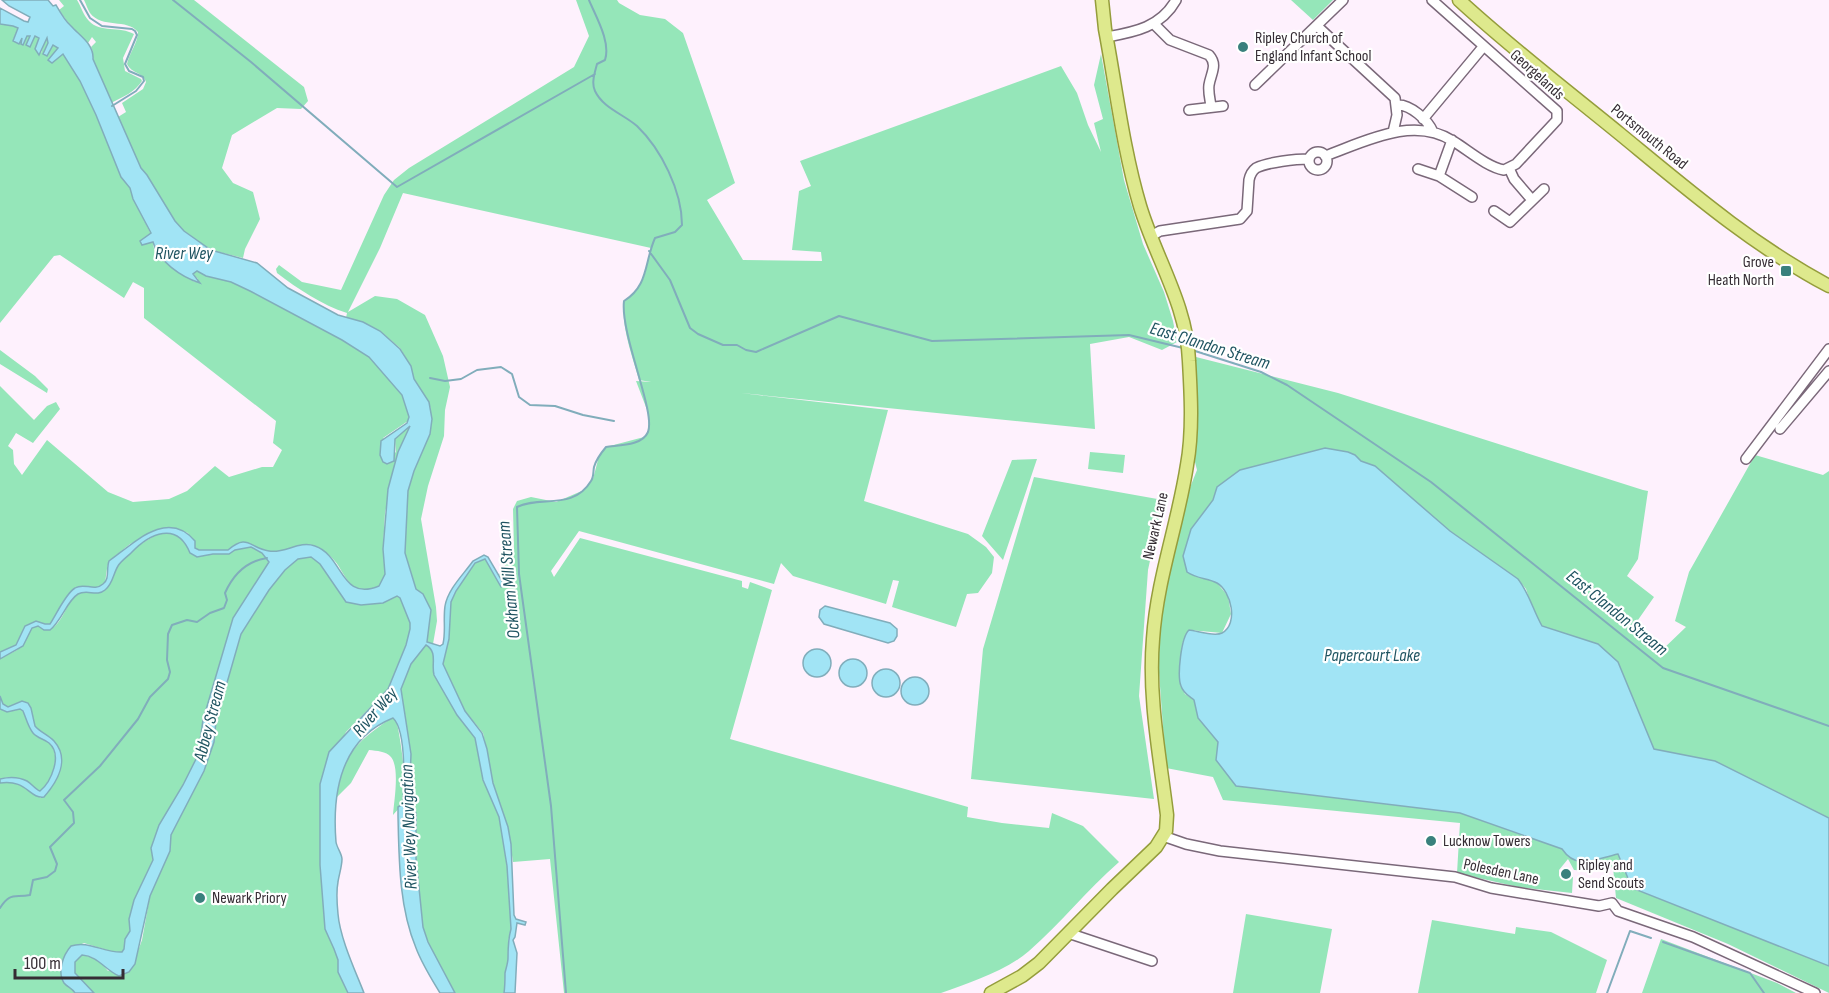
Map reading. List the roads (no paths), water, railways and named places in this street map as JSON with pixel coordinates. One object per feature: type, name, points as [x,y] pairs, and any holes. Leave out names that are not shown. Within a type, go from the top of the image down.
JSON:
[{"type":"main road","name":"Newark Lane","points":[[1102,0],[1102,12],[1135,186],[1150,236],[1178,302],[1188,342],[1190,440],[1187,465],[1159,589],[1153,639],[1152,690],[1167,814],[1167,827],[1163,836]]},
{"type":"main road","name":"Portsmouth Road","points":[[1459,0],[1564,89],[1737,228],[1779,258],[1829,286]]},
{"type":"main road","points":[[992,993],[1006,990],[1032,970],[1156,847],[1163,836]]},
{"type":"street","points":[[1107,38],[1154,24],[1168,12],[1176,0]]},
{"type":"street","points":[[1255,85],[1343,0]]},
{"type":"street","name":"Georgelands","points":[[1431,0],[1557,111],[1555,122],[1516,164],[1509,168]]},
{"type":"street","points":[[1154,24],[1170,40],[1209,55],[1214,63],[1211,106]]},
{"type":"street","points":[[1317,26],[1395,98],[1397,105],[1393,132]]},
{"type":"street","points":[[1423,119],[1483,46]]},
{"type":"street","points":[[1397,105],[1405,105],[1423,119],[1433,132]]},
{"type":"street","points":[[1190,110],[1223,106]]},
{"type":"street","points":[[1325,156],[1393,132],[1404,130],[1433,132],[1452,140],[1497,169],[1509,168],[1514,179],[1532,200]]},
{"type":"street","points":[[1439,176],[1452,140]]},
{"type":"street","points":[[1150,236],[1160,231],[1240,219],[1247,211],[1249,180],[1256,168],[1298,159],[1309,159],[1315,153],[1325,156]]},
{"type":"street","points":[[1309,159],[1310,167],[1319,170],[1326,164],[1325,156]]},
{"type":"street","points":[[1418,169],[1439,176],[1472,197]]},
{"type":"street","points":[[1494,211],[1510,222],[1544,189]]},
{"type":"street","points":[[1746,459],[1829,349]]},
{"type":"street","points":[[1780,429],[1829,371]]},
{"type":"street","name":"Polesden Lane","points":[[1163,836],[1186,844],[1220,851],[1455,877],[1491,888],[1599,906],[1612,903],[1618,911],[1693,937],[1815,993]]},
{"type":"street","points":[[1068,933],[1152,961]]},
{"type":"water","points":[[2,0],[48,0],[53,6],[56,5],[67,22],[86,41],[141,168],[184,231],[211,250],[257,263],[288,288],[338,315],[363,322],[380,331],[400,349],[411,366],[414,379],[429,402],[432,419],[430,434],[408,491],[405,553],[416,589],[423,594],[431,610],[427,642],[440,646],[443,644],[444,611],[447,600],[473,561],[484,555],[488,557],[505,586],[501,587],[485,559],[475,563],[451,602],[449,639],[443,664],[465,711],[482,733],[493,783],[508,827],[511,844],[514,915],[516,919],[526,922],[525,925],[517,923],[513,940],[517,953],[515,993],[504,993],[511,929],[507,866],[499,817],[483,780],[475,738],[457,715],[434,675],[432,651],[426,645],[411,664],[401,689],[411,754],[409,805],[416,813],[416,858],[423,927],[428,942],[455,993],[440,993],[418,954],[406,916],[401,883],[398,816],[398,807],[403,804],[404,759],[401,734],[393,718],[375,727],[362,739],[351,753],[339,786],[335,823],[336,842],[342,859],[337,890],[339,923],[364,993],[348,993],[338,972],[338,960],[325,929],[320,865],[320,784],[329,752],[388,689],[406,645],[410,623],[400,598],[397,596],[383,603],[361,605],[346,602],[320,564],[311,557],[298,559],[285,570],[269,590],[241,634],[216,721],[214,742],[204,771],[171,835],[170,851],[150,896],[135,964],[129,972],[119,976],[93,958],[82,955],[75,962],[75,973],[94,993],[75,993],[64,983],[61,974],[62,964],[71,946],[84,945],[115,952],[122,952],[124,949],[125,939],[130,931],[129,919],[134,900],[153,860],[151,848],[159,825],[198,755],[203,720],[233,618],[269,562],[262,553],[251,547],[235,550],[229,554],[197,557],[190,553],[185,543],[178,537],[171,534],[155,536],[138,546],[121,562],[110,585],[105,590],[99,593],[78,594],[50,630],[44,630],[38,626],[32,628],[23,646],[0,659],[0,652],[16,645],[25,626],[36,621],[50,624],[65,599],[78,586],[96,587],[103,584],[109,561],[139,538],[162,528],[173,528],[184,532],[195,541],[195,548],[199,550],[228,550],[244,542],[269,551],[281,551],[303,545],[315,546],[332,559],[349,583],[357,588],[366,589],[379,586],[385,574],[383,549],[388,489],[398,452],[410,426],[395,439],[394,461],[387,464],[383,462],[380,455],[381,441],[407,423],[409,417],[402,395],[369,357],[342,340],[231,282],[206,276],[197,271],[193,274],[200,283],[185,277],[165,262],[153,242],[142,245],[140,241],[151,233],[133,199],[130,188],[121,177],[80,81],[63,54],[52,63],[48,60],[58,48],[53,45],[47,56],[43,54],[48,43],[47,38],[39,55],[35,49],[39,38],[35,36],[30,47],[26,45],[30,36],[27,36],[23,45],[21,44],[22,38],[19,44],[13,41],[18,28],[0,24],[0,8],[24,21],[28,22],[30,17]]},
{"type":"water","name":"Papercourt Lake","points":[[1325,448],[1348,452],[1361,461],[1375,466],[1450,531],[1518,579],[1542,626],[1598,644],[1618,662],[1654,749],[1715,761],[1829,818],[1829,966],[1632,888],[1618,854],[1580,862],[1568,856],[1562,849],[1460,813],[1236,786],[1216,760],[1218,742],[1198,718],[1194,700],[1182,688],[1179,674],[1182,648],[1189,630],[1210,634],[1222,633],[1230,623],[1231,608],[1222,587],[1187,572],[1183,556],[1191,529],[1213,500],[1217,487],[1240,470]]},
{"type":"water","points":[[825,606],[890,623],[897,629],[897,636],[894,641],[888,643],[824,624],[819,617],[820,610]]},
{"type":"water","points":[[817,649],[827,653],[831,663],[827,673],[817,677],[807,673],[803,663],[807,653]]},
{"type":"water","points":[[853,659],[863,663],[867,673],[863,683],[853,687],[843,683],[839,673],[843,663]]},
{"type":"water","points":[[886,669],[896,673],[900,683],[896,693],[886,697],[876,693],[872,683],[876,673]]},
{"type":"water","points":[[915,677],[925,681],[929,691],[925,701],[915,705],[905,701],[901,691],[905,681]]},
{"type":"water","points":[[0,696],[3,704],[8,707],[22,701],[28,703],[35,726],[59,748],[62,762],[58,777],[44,797],[39,797],[16,784],[0,783],[0,779],[21,779],[40,791],[54,768],[55,754],[49,743],[33,733],[23,711],[20,709],[7,712],[0,709]]},
{"type":"waterway","points":[[80,0],[90,18],[102,26],[132,29],[137,35],[125,64],[129,71],[143,77],[144,81],[136,91],[112,106]]},
{"type":"waterway","points":[[173,0],[251,62],[397,187],[595,74]]},
{"type":"waterway","name":"Ockham Mill Stream","points":[[566,993],[551,806],[519,574],[517,507],[575,496],[584,490],[593,478],[596,462],[606,447],[636,442],[645,437],[648,432],[647,408],[627,333],[624,301],[632,295],[642,281],[655,238],[675,232],[682,225],[678,198],[662,158],[646,135],[603,102],[595,91],[594,74],[597,64],[605,60],[606,45],[589,0]]},
{"type":"waterway","name":"East Clandon Stream","points":[[649,251],[670,280],[690,328],[723,345],[737,345],[756,352],[839,316],[932,341],[1129,335],[1183,348]]},
{"type":"waterway","name":"East Clandon Stream","points":[[1192,350],[1261,372],[1287,385],[1431,482],[1663,668],[1829,726]]},
{"type":"waterway","points":[[430,378],[445,381],[461,379],[477,370],[501,367],[512,374],[519,397],[530,405],[555,406],[583,415],[614,421]]},
{"type":"waterway","points":[[0,908],[10,898],[30,895],[33,880],[47,877],[55,871],[57,864],[50,847],[74,823],[73,812],[64,800],[100,766],[138,719],[150,697],[168,679],[170,672],[167,660],[168,634],[172,625],[187,620],[197,622],[210,613],[224,608],[227,600],[225,593],[232,580],[253,562],[267,558]]},
{"type":"waterway","points":[[1607,993],[1630,931],[1651,938]]},
{"type":"waterway","points":[[1663,942],[1750,973],[1764,993]]},
{"type":"place","name":"Ripley Church of England Infant School","points":[[1243,47]]},
{"type":"place","name":"Grove Heath North","points":[[1786,271]]},
{"type":"place","name":"Lucknow Towers","points":[[1431,841]]},
{"type":"place","name":"Ripley and Send Scouts","points":[[1566,874]]},
{"type":"place","name":"Newark Priory","points":[[200,898]]},
{"type":"water label","name":"River Wey","points":[[184,253]]},
{"type":"water label","name":"River Wey","points":[[375,712]]},
{"type":"water label","name":"Abbey Stream","points":[[210,721]]},
{"type":"water label","name":"River Wey Navigation","points":[[409,827]]}]
